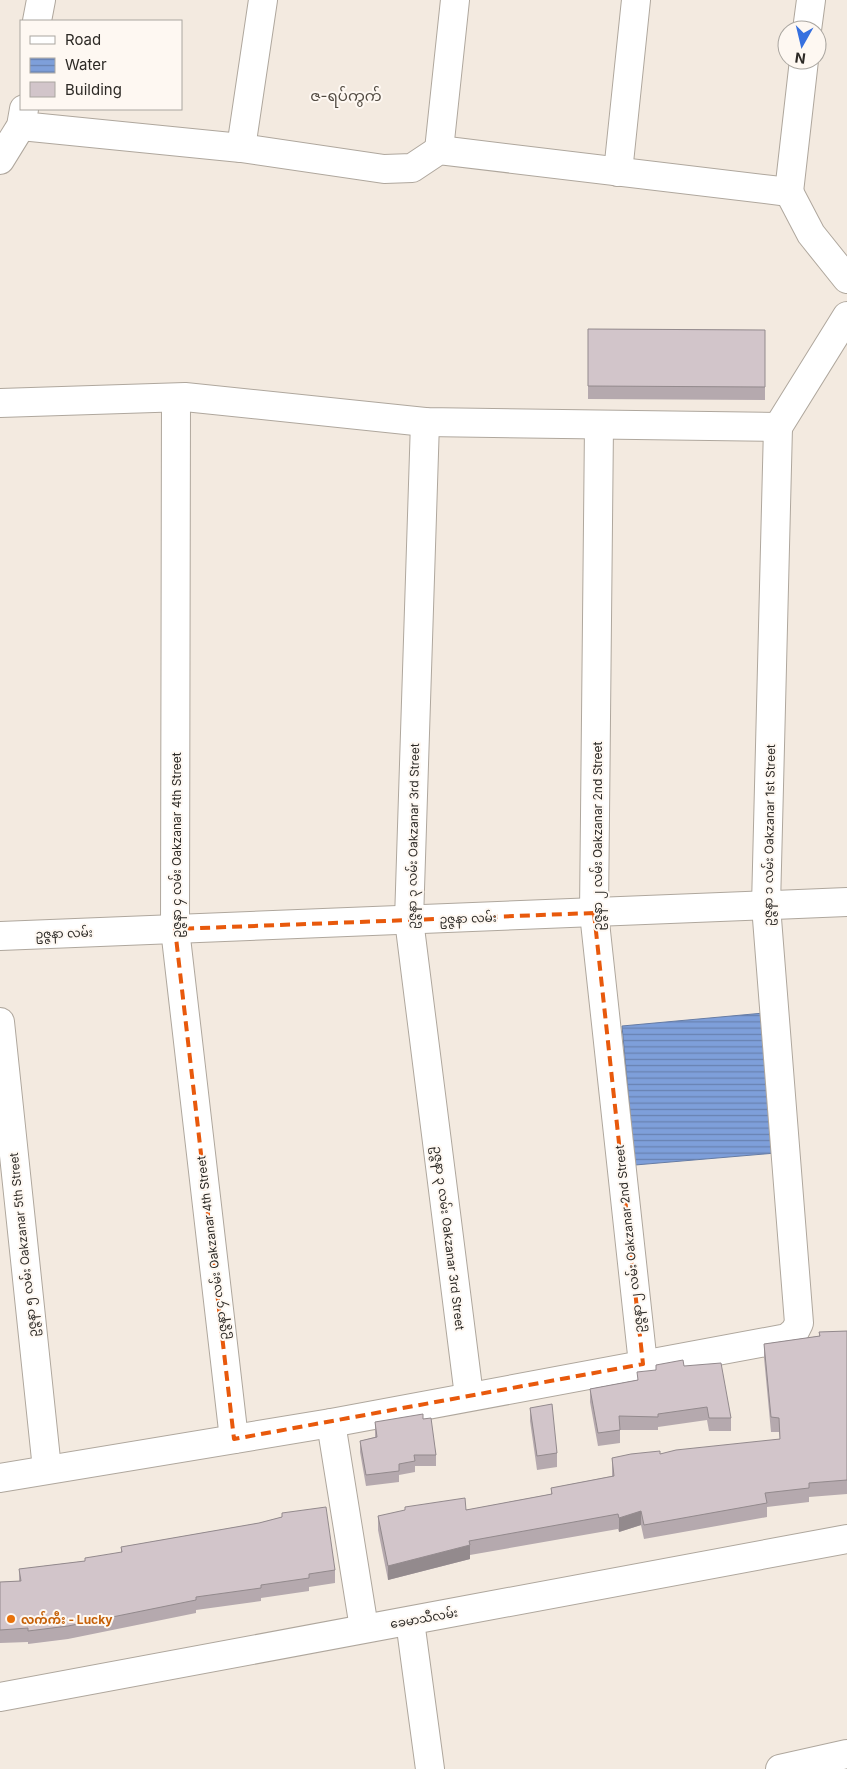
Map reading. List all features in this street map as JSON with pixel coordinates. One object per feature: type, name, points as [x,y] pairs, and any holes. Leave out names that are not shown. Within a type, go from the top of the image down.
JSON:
[{"type":"street","points":[[37,20],[41,0]]},
{"type":"street","points":[[241,148],[263,0]]},
{"type":"street","points":[[439,150],[456,0]]},
{"type":"street","points":[[618,172],[636,0]]},
{"type":"street","points":[[809,20],[811,0]]},
{"type":"street","points":[[803,70],[789,192],[811,234],[847,279]]},
{"type":"street","points":[[0,160],[23,118],[384,169],[412,168],[439,150],[789,192]]},
{"type":"street","points":[[0,403],[176,398],[424,422],[778,427],[847,316]]},
{"type":"street","name":"ဥဇ္ဇနာ ၄ လမ်း Oakzanar 4th Street","points":[[176,398],[175,929],[234,1439]]},
{"type":"street","name":"ဥဇ္ဇနာ ၃ လမ်း Oakzanar 3rd Street","points":[[424,422],[409,920],[468,1396]]},
{"type":"street","name":"ဥဇ္ဇနာ ၂ လမ်း Oakzanar 2nd Street","points":[[599,425],[594,913],[643,1364]]},
{"type":"street","name":"ဥဇ္ဇနာ ၁ လမ်း Oakzanar 1st Street","points":[[643,1364],[787,1338],[796,1331],[799,1323],[766,906],[778,427]]},
{"type":"street","name":"ဥဇ္ဇနာ လမ်း","points":[[0,936],[847,902]]},
{"type":"street","name":"ဥဇ္ဇနာ ၅ လမ်း Oakzanar 5th Street","points":[[0,1022],[47,1469]]},
{"type":"street","points":[[0,1478],[331,1423],[643,1364]]},
{"type":"street","points":[[331,1423],[364,1628]]},
{"type":"street","name":"ခေမာသီလမ်း","points":[[0,1697],[847,1539]]},
{"type":"street","points":[[410,1621],[430,1769]]},
{"type":"street","points":[[780,1769],[847,1754]]},
{"type":"highlighted area","points":[[594,913],[643,1364],[234,1439],[175,929]]},
{"type":"water","points":[[764,1013],[776,1153],[635,1165],[622,1026]]},
{"type":"building","points":[[588,329],[765,330],[765,387],[588,386]]},
{"type":"building","points":[[847,1331],[847,1480],[809,1483],[809,1488],[765,1493],[767,1503],[644,1525],[641,1511],[619,1518],[618,1514],[469,1541],[470,1545],[388,1566],[378,1516],[405,1510],[405,1507],[465,1498],[466,1510],[552,1494],[551,1488],[614,1476],[612,1458],[631,1454],[660,1451],[660,1454],[676,1450],[780,1439],[779,1418],[771,1417],[764,1344],[820,1336],[819,1332]]},
{"type":"building","points":[[683,1360],[684,1366],[721,1363],[731,1418],[709,1418],[707,1407],[658,1414],[658,1417],[619,1416],[620,1430],[598,1433],[590,1389],[638,1380],[637,1372],[656,1370],[656,1365]]},
{"type":"building","points":[[552,1404],[557,1453],[537,1456],[530,1408]]},
{"type":"building","points":[[423,1414],[423,1419],[431,1418],[436,1455],[414,1455],[415,1461],[399,1464],[399,1471],[366,1475],[360,1441],[377,1437],[375,1422]]},
{"type":"building","points":[[326,1507],[335,1570],[309,1574],[309,1578],[261,1585],[261,1588],[196,1597],[196,1600],[68,1626],[28,1631],[28,1628],[0,1630],[0,1582],[21,1581],[19,1569],[85,1561],[85,1558],[122,1552],[121,1547],[259,1523],[282,1517],[282,1513]]},
{"type":"place","name":"လက်ကီး - Lucky","points":[[11,1619]]},
{"type":"district","name":"ဇ-ရပ်ကွက်","points":[[346,95]]}]
